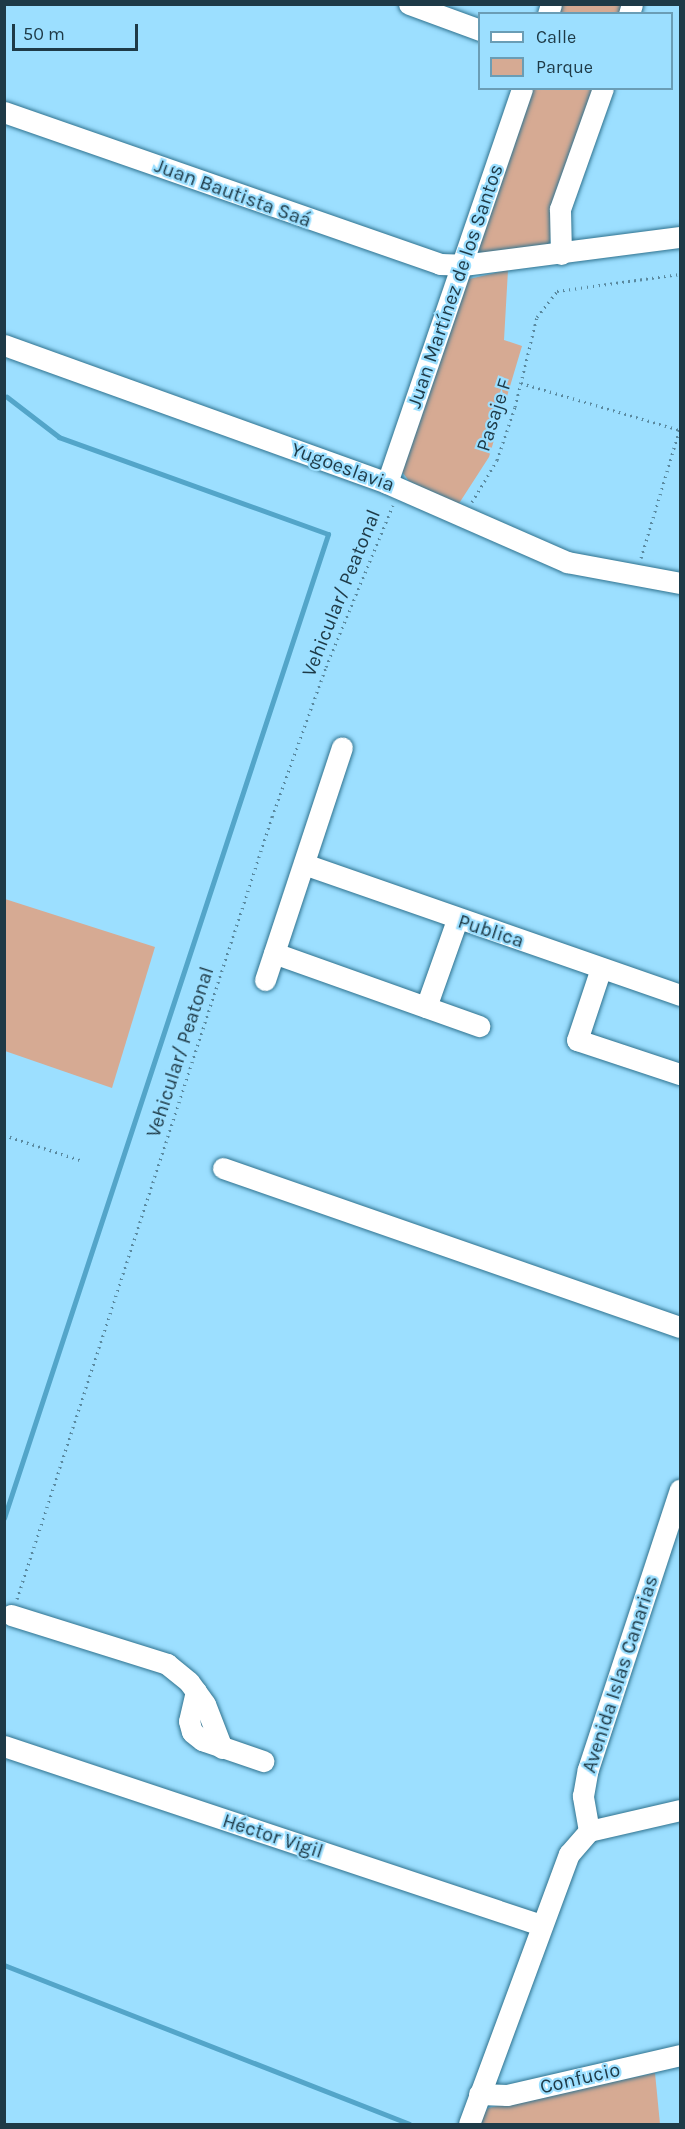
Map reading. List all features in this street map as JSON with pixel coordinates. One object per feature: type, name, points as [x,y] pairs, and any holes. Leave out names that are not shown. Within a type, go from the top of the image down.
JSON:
[{"type":"street","points":[[409,4],[478,29]]},
{"type":"street","name":"Juan Martínez de los Santos","points":[[393,486],[521,90]]},
{"type":"street","points":[[561,254],[560,209],[602,90]]},
{"type":"street","name":"Juan Bautista Saá","points":[[4,112],[417,259],[463,265],[681,237]]},
{"type":"street","name":"Yugoeslavia","points":[[4,345],[393,486],[567,562],[681,583]]},
{"type":"street","points":[[265,980],[342,747]]},
{"type":"street","name":"Publica","points":[[304,864],[457,920],[681,995]]},
{"type":"street","points":[[426,1007],[457,920]]},
{"type":"street","points":[[274,953],[479,1026]]},
{"type":"street","points":[[601,968],[577,1040],[680,1074]]},
{"type":"street","points":[[223,1168],[681,1327]]},
{"type":"street","name":"Avenida Islas Canarias","points":[[589,1831],[583,1797],[588,1769],[681,1490]]},
{"type":"street","points":[[11,1615],[167,1664],[196,1691],[205,1704],[222,1748],[263,1761]]},
{"type":"street","name":"Héctor Vigil","points":[[4,1746],[541,1925]]},
{"type":"street","points":[[469,2124],[569,1854],[589,1831],[681,1810]]},
{"type":"street","name":"Confucio","points":[[479,2094],[507,2095],[681,2055]]},
{"type":"path","name":"Pasaje F","points":[[462,516],[496,460],[521,383],[537,316],[557,291],[681,274]]},
{"type":"path","points":[[521,383],[680,429],[639,562]]},
{"type":"path","name":"Vehicular/ Peatonal","points":[[11,1615],[272,816],[393,486]]},
{"type":"path","points":[[4,1135],[80,1160]]},
{"type":"green space","points":[[556,5],[627,5],[624,12],[554,12]]},
{"type":"green space","points":[[526,90],[597,90],[554,217],[549,246],[476,254]]},
{"type":"green space","points":[[508,270],[504,340],[522,346],[489,457],[458,505],[409,481],[400,469],[465,280]]},
{"type":"green space","points":[[5,899],[155,947],[112,1088],[5,1051]]},
{"type":"green space","points":[[655,2073],[660,2124],[477,2124],[488,2108]]},
{"type":"waterway","points":[[4,1518],[328,534],[59,437],[7,397]]},
{"type":"waterway","points":[[4,1965],[409,2124]]}]
